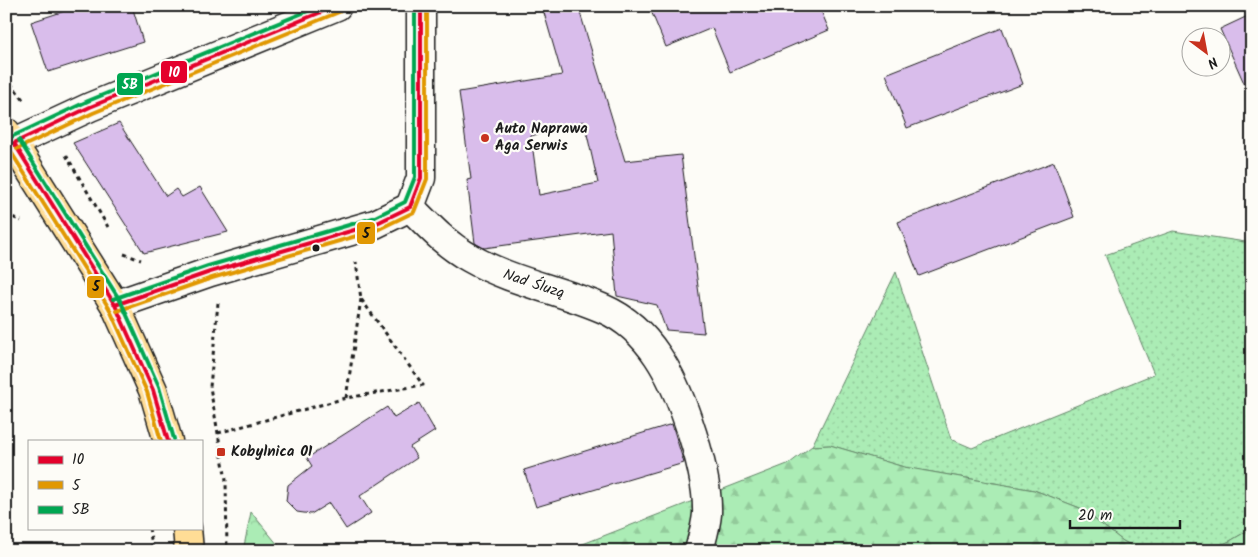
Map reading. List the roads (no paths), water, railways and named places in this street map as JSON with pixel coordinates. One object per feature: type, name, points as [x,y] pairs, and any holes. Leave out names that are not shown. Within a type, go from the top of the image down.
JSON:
[{"type":"main road","points":[[9,140],[115,305],[153,390],[168,440]]},
{"type":"main road","points":[[187,530],[189,551]]},
{"type":"street","points":[[9,140],[337,6]]},
{"type":"street","points":[[115,305],[210,272],[375,224],[410,207],[421,178],[420,6]]},
{"type":"street","name":"Nad Śluzą","points":[[410,207],[445,242],[472,259],[523,281],[605,310],[627,323],[646,341],[664,366],[679,395],[692,432],[703,476],[707,514],[699,551]]},
{"type":"place","name":"Auto Naprawa Aga Serwis","points":[[485,138]]},
{"type":"place","name":"Kobylnica 01","points":[[221,452]]}]
